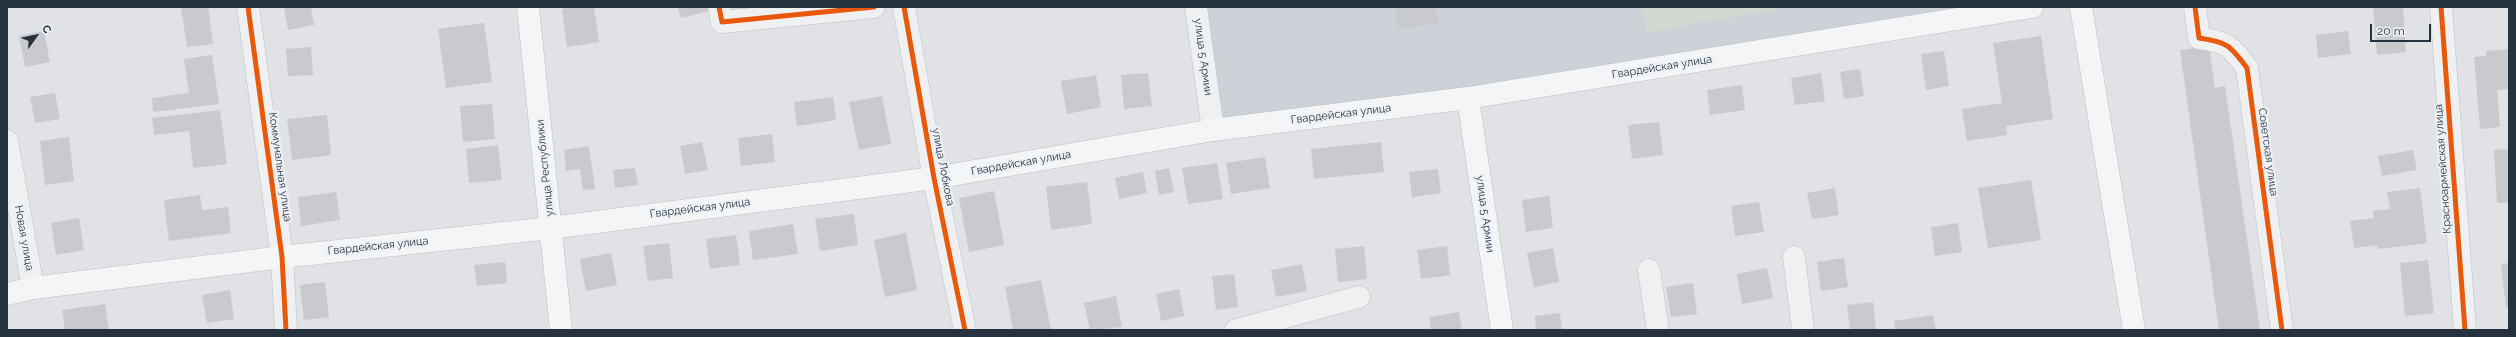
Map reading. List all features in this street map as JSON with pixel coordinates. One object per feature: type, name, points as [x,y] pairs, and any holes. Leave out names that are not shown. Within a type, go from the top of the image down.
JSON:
[{"type":"main road","name":"улица Республики","points":[[528,7],[562,330]]},
{"type":"main road","name":"Гвардейская улица","points":[[7,294],[33,288],[282,257],[552,228],[934,178],[1213,130],[1468,98],[2032,7]]},
{"type":"main road","points":[[2081,7],[2134,330]]},
{"type":"main road","name":"улица 5 Армии","points":[[1468,98],[1502,330]]},
{"type":"street","name":"Коммунальная улица","points":[[248,7],[282,257],[286,330]]},
{"type":"street","points":[[719,7],[722,22],[874,7]]},
{"type":"street","name":"улица Лобкова","points":[[904,7],[934,178],[965,330]]},
{"type":"street","name":"улица 5 Армии","points":[[1196,7],[1213,130]]},
{"type":"street","name":"Советская улица","points":[[2195,7],[2199,38],[2222,41],[2235,52],[2247,68],[2282,330]]},
{"type":"street","name":"Красноармейская улица","points":[[2441,7],[2465,330]]},
{"type":"street","name":"Новая улица","points":[[7,141],[33,288]]},
{"type":"street","points":[[1794,257],[1803,330]]},
{"type":"street","points":[[1649,270],[1658,330]]},
{"type":"street","points":[[1236,330],[1358,297]]},
{"type":"shaded area","points":[[1196,7],[2032,7],[1213,130]]},
{"type":"shaded area","points":[[1643,7],[1790,7],[1647,32]]},
{"type":"building","points":[[181,7],[208,7],[213,44],[187,47]]},
{"type":"building","points":[[284,7],[311,7],[314,25],[288,30]]},
{"type":"building","points":[[574,7],[594,7],[599,42],[567,47],[562,9]]},
{"type":"building","points":[[678,7],[708,7],[709,11],[681,18]]},
{"type":"building","points":[[1395,7],[1436,7],[1438,23],[1398,29]]},
{"type":"building","points":[[2373,7],[2403,7],[2406,52],[2377,55]]},
{"type":"building","points":[[484,23],[492,82],[446,88],[438,29]]},
{"type":"building","points":[[44,31],[50,62],[25,67],[19,36]]},
{"type":"building","points":[[2348,31],[2351,54],[2318,58],[2316,35]]},
{"type":"building","points":[[2041,36],[2053,119],[2006,126],[2007,135],[1967,141],[1962,109],[2002,103],[1993,43]]},
{"type":"building","points":[[2209,46],[2215,88],[2225,86],[2260,330],[2219,330],[2180,50]]},
{"type":"building","points":[[311,47],[313,75],[288,76],[286,49]]},
{"type":"building","points":[[2509,49],[2509,89],[2497,90],[2500,127],[2480,129],[2474,57],[2486,56],[2486,51]]},
{"type":"building","points":[[1944,51],[1949,86],[1926,90],[1921,54]]},
{"type":"building","points":[[212,55],[219,104],[153,112],[152,98],[189,93],[184,59]]},
{"type":"building","points":[[1860,69],[1864,96],[1844,99],[1840,72]]},
{"type":"building","points":[[1148,73],[1152,106],[1124,109],[1121,75]]},
{"type":"building","points":[[1821,73],[1825,101],[1795,105],[1791,78]]},
{"type":"building","points":[[1096,75],[1101,107],[1067,114],[1061,81]]},
{"type":"building","points":[[1742,85],[1745,110],[1710,115],[1707,90]]},
{"type":"building","points":[[55,93],[60,119],[35,123],[30,97]]},
{"type":"building","points":[[882,96],[891,144],[859,150],[849,102]]},
{"type":"building","points":[[833,97],[836,120],[797,126],[794,102]]},
{"type":"building","points":[[492,104],[495,139],[463,142],[460,106]]},
{"type":"building","points":[[220,110],[227,164],[193,168],[189,131],[154,135],[152,118]]},
{"type":"building","points":[[327,115],[331,155],[292,160],[287,119]]},
{"type":"building","points":[[1659,122],[1663,155],[1632,159],[1628,125]]},
{"type":"building","points":[[772,134],[775,162],[741,166],[738,138]]},
{"type":"building","points":[[69,137],[74,181],[45,185],[40,141]]},
{"type":"building","points":[[702,142],[708,170],[685,174],[680,146]]},
{"type":"building","points":[[1381,142],[1384,172],[1314,179],[1311,149]]},
{"type":"building","points":[[498,145],[502,180],[469,183],[466,149]]},
{"type":"building","points":[[589,146],[595,189],[583,190],[580,169],[566,171],[564,150]]},
{"type":"building","points":[[2509,149],[2509,203],[2497,203],[2494,150]]},
{"type":"building","points":[[2413,150],[2417,170],[2382,176],[2378,156]]},
{"type":"building","points":[[1265,157],[1270,188],[1231,194],[1226,163]]},
{"type":"building","points":[[1217,163],[1223,199],[1188,204],[1182,168]]},
{"type":"building","points":[[635,168],[638,185],[615,188],[613,170]]},
{"type":"building","points":[[1169,168],[1174,192],[1159,195],[1155,171]]},
{"type":"building","points":[[1438,169],[1441,193],[1412,197],[1409,172]]},
{"type":"building","points":[[1143,172],[1147,193],[1119,199],[1115,178]]},
{"type":"building","points":[[2031,180],[2041,240],[1988,248],[1978,188]]},
{"type":"building","points":[[1087,182],[1092,224],[1051,230],[1046,187]]},
{"type":"building","points":[[1835,188],[1839,215],[1812,219],[1807,193]]},
{"type":"building","points":[[2420,188],[2427,243],[2378,249],[2377,245],[2354,248],[2350,221],[2374,218],[2373,211],[2390,209],[2387,192]]},
{"type":"building","points":[[994,191],[1004,245],[969,252],[959,198]]},
{"type":"building","points":[[336,192],[340,220],[301,226],[298,197]]},
{"type":"building","points":[[200,195],[202,210],[228,207],[231,233],[169,241],[164,200]]},
{"type":"building","points":[[1549,196],[1553,228],[1526,232],[1522,200]]},
{"type":"building","points":[[1759,202],[1764,232],[1735,236],[1731,206]]},
{"type":"building","points":[[854,214],[858,245],[820,251],[815,219]]},
{"type":"building","points":[[79,218],[84,250],[56,255],[51,223]]},
{"type":"building","points":[[1958,223],[1962,252],[1935,256],[1931,227]]},
{"type":"building","points":[[793,224],[798,254],[753,260],[749,231]]},
{"type":"building","points":[[906,233],[917,290],[885,297],[874,240]]},
{"type":"building","points":[[736,235],[740,265],[710,269],[706,239]]},
{"type":"building","points":[[669,243],[673,278],[648,281],[643,246]]},
{"type":"building","points":[[1364,246],[1367,279],[1338,282],[1335,249]]},
{"type":"building","points":[[1447,246],[1450,275],[1421,279],[1417,250]]},
{"type":"building","points":[[1553,248],[1559,282],[1534,287],[1527,253]]},
{"type":"building","points":[[611,253],[617,285],[586,291],[580,259]]},
{"type":"building","points":[[1844,258],[1848,287],[1821,291],[1817,262]]},
{"type":"building","points":[[2428,260],[2434,313],[2405,316],[2400,263]]},
{"type":"building","points":[[505,262],[507,283],[477,286],[474,265]]},
{"type":"building","points":[[2509,263],[2509,307],[2506,307],[2501,264]]},
{"type":"building","points":[[1302,264],[1307,291],[1276,297],[1271,270]]},
{"type":"building","points":[[1767,268],[1773,298],[1742,304],[1737,274]]},
{"type":"building","points":[[1234,274],[1238,307],[1216,310],[1212,276]]},
{"type":"building","points":[[1041,280],[1051,330],[1013,330],[1005,287]]},
{"type":"building","points":[[325,282],[329,317],[304,320],[300,285]]},
{"type":"building","points":[[1693,283],[1697,314],[1671,317],[1666,287]]},
{"type":"building","points":[[1179,289],[1184,316],[1161,321],[1156,294]]},
{"type":"building","points":[[230,290],[234,319],[207,323],[202,295]]},
{"type":"building","points":[[1116,296],[1122,327],[1090,330],[1084,303]]},
{"type":"building","points":[[1873,302],[1876,330],[1850,330],[1847,305]]},
{"type":"building","points":[[105,304],[109,330],[65,330],[62,310]]},
{"type":"building","points":[[1459,312],[1462,330],[1431,330],[1429,317]]},
{"type":"building","points":[[1560,313],[1562,330],[1536,330],[1535,316]]},
{"type":"building","points":[[1933,315],[1936,330],[1895,330],[1894,321]]},
{"type":"cycle path","points":[[248,7],[282,257],[286,330]]},
{"type":"cycle path","points":[[719,7],[722,22],[874,7]]},
{"type":"cycle path","points":[[904,7],[934,178],[965,330]]},
{"type":"cycle path","points":[[2195,7],[2199,38],[2216,41],[2232,49],[2247,68],[2282,330]]},
{"type":"cycle path","points":[[2441,7],[2465,330]]}]
